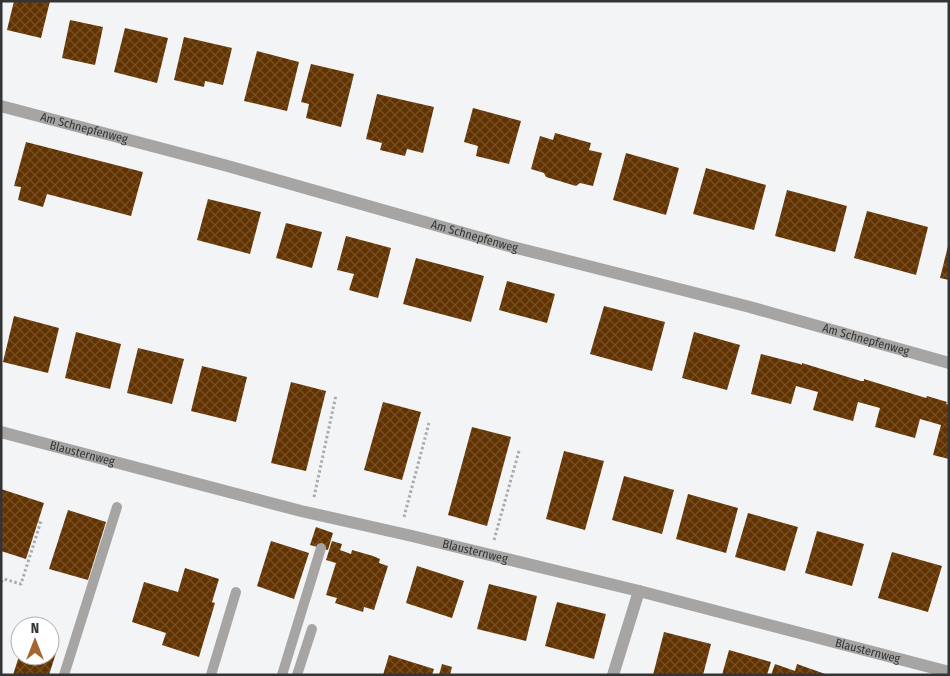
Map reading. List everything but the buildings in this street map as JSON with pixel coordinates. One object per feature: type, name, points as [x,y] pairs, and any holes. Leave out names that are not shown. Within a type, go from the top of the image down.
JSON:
[{"type":"street","name":"Am Schnepfenweg","points":[[1,106],[217,163],[500,243],[750,307],[949,363]]},
{"type":"street","name":"Blausternweg","points":[[1,432],[310,514],[400,533],[639,591],[949,672]]},
{"type":"street","points":[[613,675],[639,591]]},
{"type":"lane","points":[[64,675],[117,507]]},
{"type":"lane","points":[[282,675],[321,548]]},
{"type":"lane","points":[[210,675],[236,592]]},
{"type":"lane","points":[[297,675],[312,629]]},
{"type":"path","points":[[310,514],[336,396]]},
{"type":"path","points":[[400,533],[429,423]]},
{"type":"path","points":[[490,555],[519,451]]},
{"type":"path","points":[[1,582],[4,579],[21,584],[41,522],[38,521]]}]
